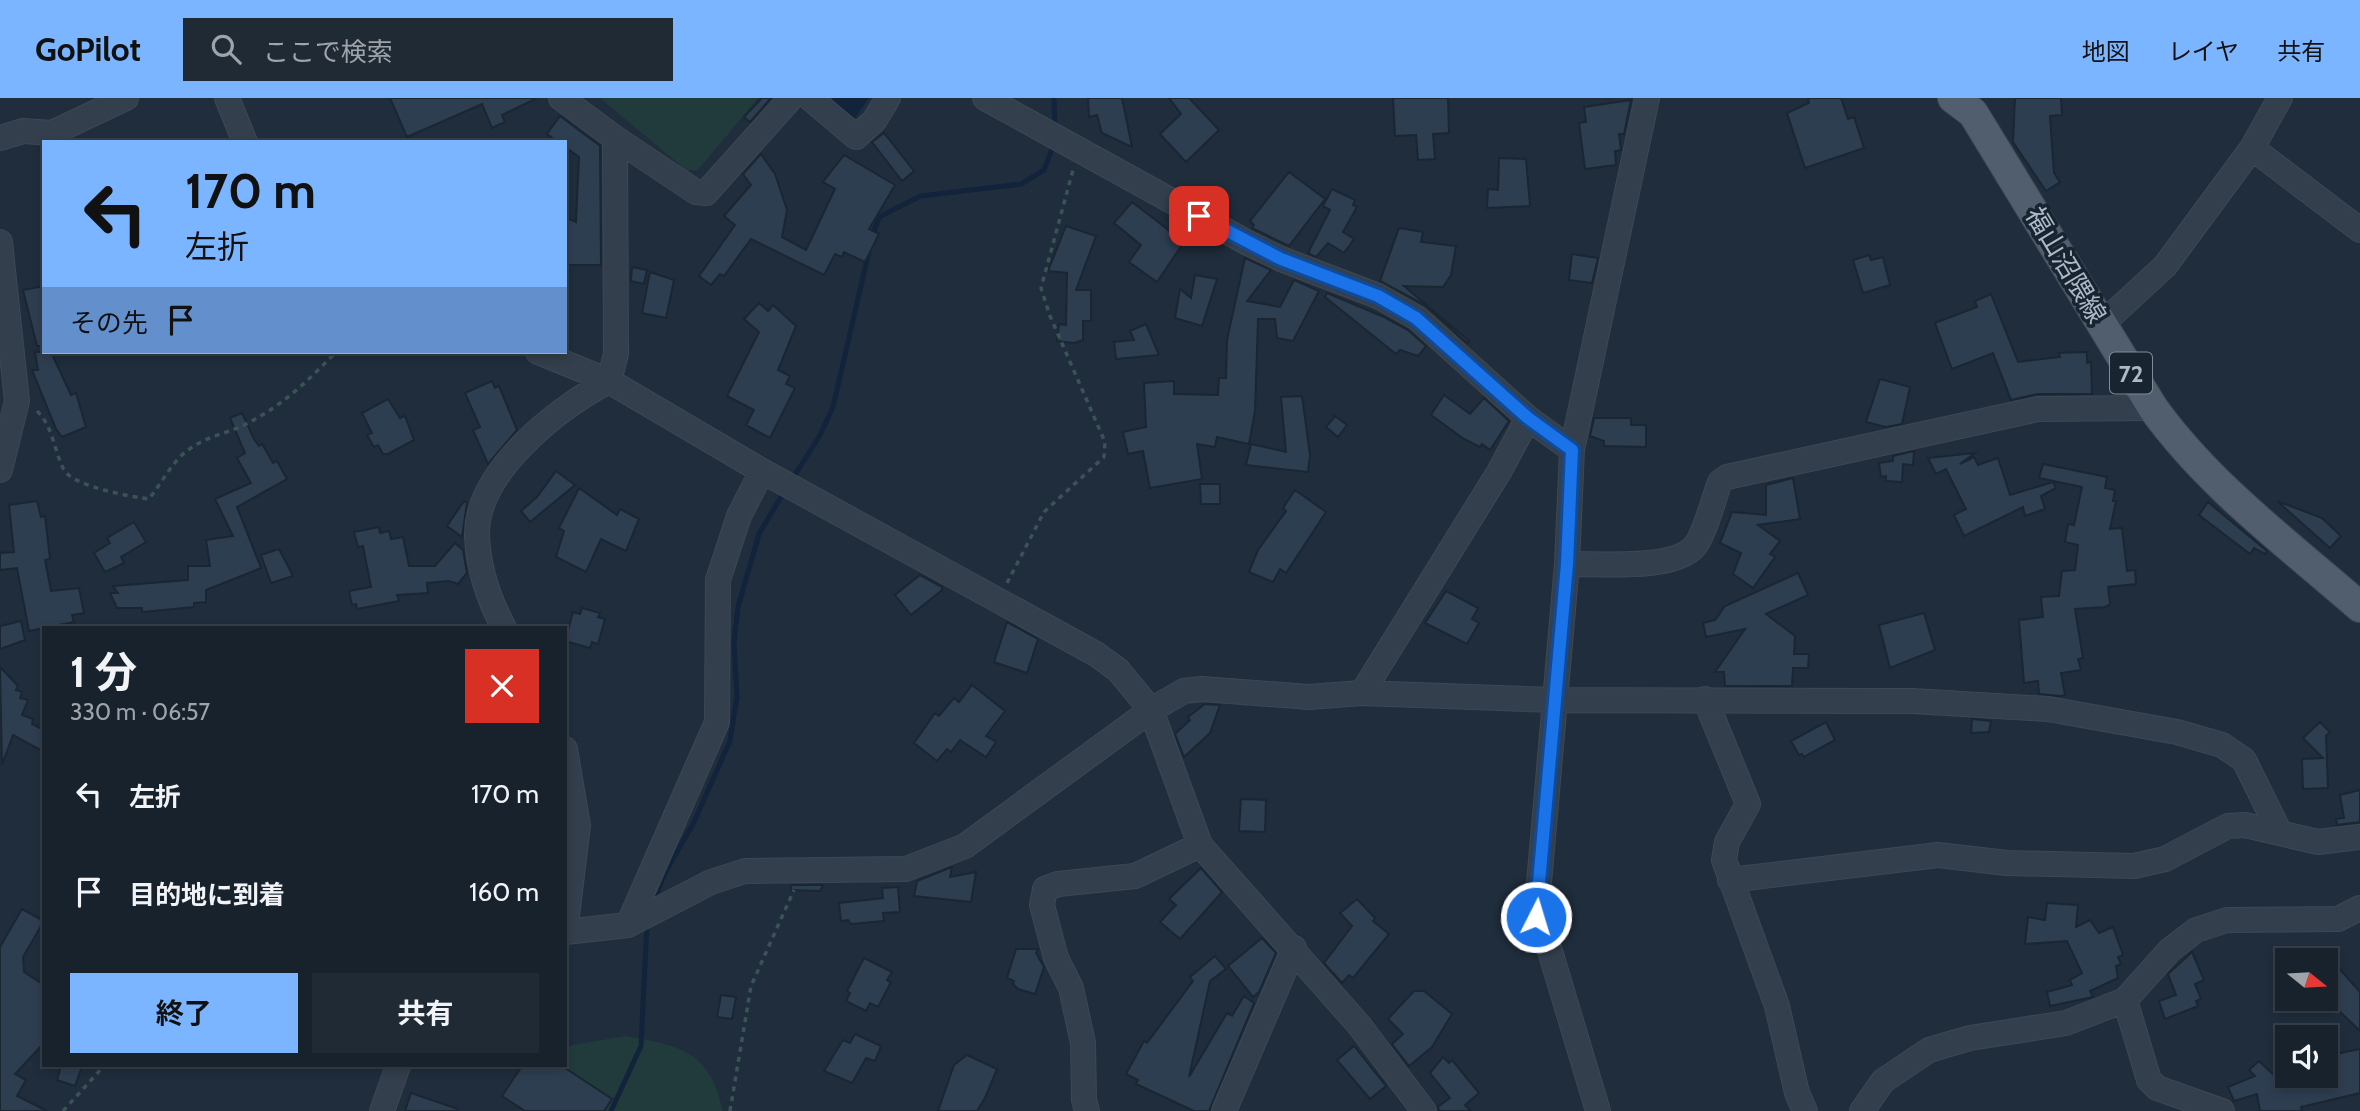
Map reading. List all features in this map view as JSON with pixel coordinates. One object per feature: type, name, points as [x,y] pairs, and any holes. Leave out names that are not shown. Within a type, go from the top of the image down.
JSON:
[{"type":"main road","name":"福山沼隈線","points":[[1953,98],[1973,113],[2153,408],[2179,445],[2214,480],[2360,607]]},
{"type":"street","points":[[0,138],[23,131],[52,133],[126,98]]},
{"type":"street","points":[[227,98],[244,140]]},
{"type":"street","points":[[561,98],[696,192],[706,193],[791,98]]},
{"type":"street","points":[[810,98],[856,137],[874,121],[888,98]]},
{"type":"street","points":[[985,98],[1248,243],[1281,259],[1378,296],[1416,318],[1528,418],[1572,450]]},
{"type":"street","points":[[1598,1111],[1550,951],[1536,917],[1567,564],[1572,450],[1647,98]]},
{"type":"street","points":[[2102,324],[2165,267],[2252,148],[2280,98]]},
{"type":"street","points":[[503,626],[481,569],[477,533],[485,503],[501,470],[513,455],[575,399],[609,381],[616,354],[615,138]]},
{"type":"street","points":[[2252,148],[2360,230]]},
{"type":"street","points":[[0,242],[16,401],[0,470]]},
{"type":"street","points":[[543,354],[609,381],[762,471],[1096,654],[1118,670],[1151,710],[1200,845],[1294,948],[1359,1026],[1424,1111]]},
{"type":"street","points":[[1567,564],[1650,563],[1683,554],[1695,547],[1720,482],[1727,477],[2038,409],[2153,408]]},
{"type":"street","points":[[1362,693],[1499,472],[1528,418]]},
{"type":"street","points":[[628,925],[718,722],[718,580],[739,516],[762,471]]},
{"type":"street","points":[[567,932],[628,925],[711,882],[745,871],[906,869],[937,859],[965,846],[1151,710],[1184,691],[1202,689],[1309,697],[1362,693],[1554,699],[1912,701],[2048,709],[2177,732],[2222,745],[2244,760],[2280,834]]},
{"type":"street","points":[[1706,699],[1748,804],[1727,842],[1724,860],[1777,1006],[1797,1093],[1805,1111]]},
{"type":"street","points":[[567,761],[578,826],[567,916]]},
{"type":"street","points":[[1730,880],[1938,855],[2007,863],[2133,866],[2165,859],[2228,826],[2245,825],[2318,842],[2360,837]]},
{"type":"street","points":[[1087,1111],[1084,1100],[1083,1043],[1072,988],[1056,958],[1042,905],[1045,889],[1058,884],[1135,876],[1200,845]]},
{"type":"street","points":[[1862,1111],[1883,1081],[1930,1051],[1970,1038],[2066,1023],[2125,1000],[2170,950],[2196,930],[2227,920],[2338,919],[2360,908]]},
{"type":"street","points":[[1224,1111],[1294,948]]},
{"type":"street","points":[[2125,1000],[2149,1080],[2157,1088],[2222,1111]]},
{"type":"street","points":[[382,1111],[398,1067]]},
{"type":"path","points":[[999,600],[1044,512],[1104,457],[1105,442],[1050,316],[1041,288],[1079,148]]},
{"type":"path","points":[[16,401],[40,412],[65,472],[80,482],[149,499],[182,455],[203,440],[242,426],[274,409],[304,385],[334,354]]},
{"type":"path","points":[[730,1111],[751,986],[804,869]]},
{"type":"path","points":[[63,1111],[103,1067]]},
{"type":"green space","points":[[600,98],[758,98],[698,170],[686,170]]},
{"type":"green space","points":[[626,1036],[677,1048],[701,1063],[710,1075],[723,1111],[533,1111],[545,1070],[548,1067],[567,1067],[567,1049],[572,1045]]},
{"type":"water","points":[[833,98],[869,98],[855,118],[830,101]]},
{"type":"building","points":[[390,98],[537,98],[502,115],[505,122],[492,128],[482,104],[407,137]]},
{"type":"building","points":[[762,98],[771,98],[750,122],[744,117]]},
{"type":"building","points":[[1088,98],[1122,98],[1132,147],[1102,133],[1097,115],[1089,117]]},
{"type":"building","points":[[1169,98],[1189,98],[1219,130],[1186,162],[1160,134],[1181,114]]},
{"type":"building","points":[[1393,98],[1448,98],[1449,133],[1433,134],[1435,159],[1418,160],[1416,135],[1395,136]]},
{"type":"building","points":[[1808,98],[1841,98],[1848,119],[1854,117],[1864,148],[1805,168],[1787,113],[1809,103]]},
{"type":"building","points":[[2015,98],[2061,98],[2062,115],[2050,116],[2054,173],[2060,182],[2046,191],[2013,142]]},
{"type":"building","points":[[1631,100],[1624,134],[1619,134],[1621,150],[1615,151],[1616,165],[1585,169],[1579,123],[1586,122],[1584,107]]},
{"type":"building","points":[[560,116],[600,146],[601,265],[567,265],[567,218],[576,222],[579,157],[567,148],[567,140],[555,140],[547,134]]},
{"type":"building","points":[[884,133],[914,171],[902,181],[872,142]]},
{"type":"building","points":[[761,154],[775,174],[787,210],[782,237],[806,250],[835,189],[823,182],[844,155],[895,185],[869,229],[879,234],[865,262],[844,252],[842,257],[835,254],[824,275],[751,239],[724,276],[720,274],[711,285],[699,276],[735,225],[724,216],[751,185],[743,174]]},
{"type":"building","points":[[1499,158],[1526,159],[1530,206],[1487,208],[1488,189],[1498,190]]},
{"type":"building","points":[[1289,172],[1325,199],[1289,246],[1252,228],[1254,225],[1250,221]]},
{"type":"building","points":[[1332,189],[1355,200],[1353,205],[1357,207],[1343,232],[1354,239],[1344,253],[1328,243],[1316,257],[1308,253],[1330,210],[1323,206]]},
{"type":"building","points":[[1132,202],[1184,242],[1157,282],[1129,262],[1141,245],[1114,223]]},
{"type":"building","points":[[1066,226],[1096,236],[1076,290],[1091,290],[1091,321],[1083,321],[1083,340],[1074,343],[1057,341],[1059,324],[1066,325],[1067,273],[1048,271]]},
{"type":"building","points":[[1399,228],[1423,232],[1421,242],[1456,246],[1451,275],[1443,287],[1404,286],[1469,341],[1467,343],[1425,305],[1380,281]]},
{"type":"building","points":[[1572,254],[1598,258],[1592,283],[1569,280]]},
{"type":"building","points":[[1869,255],[1871,260],[1883,257],[1890,285],[1863,293],[1853,260]]},
{"type":"building","points":[[1245,258],[1271,270],[1247,301],[1280,307],[1294,280],[1319,291],[1293,341],[1277,338],[1275,319],[1258,319],[1255,411],[1249,444],[1217,437],[1215,447],[1197,444],[1202,479],[1150,488],[1143,451],[1128,454],[1123,432],[1146,427],[1144,383],[1174,381],[1174,394],[1218,395],[1219,378],[1226,378],[1227,340]]},
{"type":"building","points":[[632,267],[647,270],[644,284],[631,281]]},
{"type":"building","points":[[650,272],[674,280],[666,318],[642,313]]},
{"type":"building","points":[[1195,275],[1217,279],[1202,326],[1175,318],[1180,289],[1191,298]]},
{"type":"building","points":[[42,286],[42,346],[37,346],[23,290]]},
{"type":"building","points":[[1327,293],[1384,317],[1408,330],[1426,346],[1418,356],[1400,350],[1396,354],[1325,297]]},
{"type":"building","points":[[1991,294],[2018,362],[2060,357],[2059,353],[2087,352],[2087,363],[2091,362],[2092,394],[2038,394],[2011,400],[1993,353],[1952,369],[1935,323],[1977,307],[1975,301]]},
{"type":"building","points":[[759,303],[768,311],[773,305],[796,326],[778,370],[790,376],[786,384],[795,388],[770,438],[746,425],[754,410],[727,396],[759,332],[744,319]]},
{"type":"building","points":[[1146,324],[1159,355],[1116,359],[1114,342],[1134,340],[1130,331]]},
{"type":"building","points":[[35,352],[52,354],[71,395],[76,393],[86,427],[62,437],[56,429],[32,370],[38,370]]},
{"type":"building","points":[[1880,379],[1910,387],[1902,424],[1886,427],[1866,422]]},
{"type":"building","points":[[492,381],[495,388],[499,386],[517,430],[488,464],[473,430],[480,427],[465,393]]},
{"type":"building","points":[[1444,395],[1470,414],[1484,398],[1509,421],[1490,450],[1482,444],[1480,447],[1464,439],[1431,415]]},
{"type":"building","points":[[1302,396],[1310,455],[1308,472],[1246,465],[1251,444],[1286,452],[1281,397]]},
{"type":"building","points":[[388,399],[400,418],[405,416],[414,440],[383,454],[378,445],[374,447],[367,435],[372,433],[362,413]]},
{"type":"building","points":[[242,413],[254,439],[259,446],[262,444],[273,463],[277,461],[287,479],[237,507],[261,568],[206,590],[206,602],[194,603],[194,607],[142,612],[142,608],[117,608],[110,593],[118,593],[113,586],[188,580],[188,566],[210,566],[206,540],[233,536],[215,499],[251,483],[237,458],[245,453],[230,418]]},
{"type":"building","points":[[1335,416],[1347,425],[1338,437],[1326,427]]},
{"type":"building","points":[[1594,418],[1631,418],[1631,425],[1646,425],[1646,447],[1604,446],[1604,441],[1590,436]]},
{"type":"building","points":[[1914,451],[1913,465],[1903,464],[1902,482],[1886,481],[1886,476],[1881,477],[1879,463],[1893,461],[1893,456]]},
{"type":"building","points":[[1975,453],[1960,464],[1974,457],[1978,465],[1998,458],[2010,495],[2053,482],[2056,488],[2041,496],[2045,509],[2025,516],[2023,507],[1964,536],[1954,515],[1966,509],[1946,469],[1936,474],[1928,458]]},
{"type":"building","points":[[2043,464],[2107,477],[2105,488],[2115,490],[2113,501],[2116,501],[2110,529],[2122,528],[2127,571],[2135,570],[2136,584],[2108,587],[2110,604],[2105,607],[2075,609],[2083,658],[2078,659],[2081,670],[2061,673],[2065,695],[2060,696],[2039,694],[2038,681],[2024,683],[2019,620],[2043,617],[2041,597],[2059,596],[2062,571],[2075,570],[2078,545],[2065,542],[2068,524],[2074,525],[2082,487],[2039,478]]},
{"type":"building","points":[[556,471],[575,485],[530,522],[521,511],[537,497]]},
{"type":"building","points":[[1793,478],[1800,519],[1758,525],[1780,541],[1770,554],[1775,557],[1753,588],[1733,574],[1741,553],[1720,543],[1732,512],[1766,515],[1766,485]]},
{"type":"building","points":[[1200,484],[1220,484],[1220,504],[1201,504]]},
{"type":"building","points":[[579,488],[617,515],[620,509],[639,519],[626,551],[601,539],[586,572],[556,557],[564,531],[559,528]]},
{"type":"building","points":[[1295,490],[1326,512],[1286,573],[1280,569],[1273,582],[1249,572],[1258,550],[1286,511],[1283,508]]},
{"type":"building","points":[[37,501],[41,517],[45,516],[50,559],[45,560],[51,591],[79,588],[84,613],[72,615],[74,622],[42,626],[42,628],[29,631],[17,568],[0,570],[0,553],[14,552],[9,505]]},
{"type":"building","points":[[464,501],[467,503],[462,537],[447,526]]},
{"type":"building","points":[[2277,501],[2322,518],[2341,536],[2330,548]]},
{"type":"building","points":[[2208,502],[2267,551],[2265,554],[2254,548],[2250,554],[2199,515]]},
{"type":"building","points":[[134,522],[146,542],[121,557],[124,563],[105,572],[94,553],[110,543],[107,538]]},
{"type":"building","points":[[379,527],[380,533],[389,531],[391,539],[403,537],[409,566],[435,566],[455,543],[463,550],[467,573],[458,584],[449,581],[427,583],[428,593],[397,595],[399,601],[357,609],[356,604],[352,605],[349,591],[371,587],[363,546],[358,547],[354,532]]},
{"type":"building","points":[[279,549],[293,576],[271,583],[261,555]]},
{"type":"building","points":[[1798,573],[1808,595],[1766,614],[1795,636],[1794,654],[1809,654],[1808,668],[1793,668],[1792,686],[1725,686],[1724,672],[1715,672],[1745,629],[1706,637],[1703,623],[1715,620],[1725,606]]},
{"type":"building","points":[[920,575],[942,587],[942,590],[911,615],[895,595]]},
{"type":"building","points":[[1446,591],[1478,608],[1472,619],[1479,623],[1467,644],[1425,623]]},
{"type":"building","points":[[582,608],[600,613],[598,617],[605,619],[598,644],[592,642],[590,648],[567,642],[573,612],[580,614]]},
{"type":"building","points":[[1924,613],[1935,650],[1890,668],[1879,625]]},
{"type":"building","points":[[21,621],[25,640],[0,649],[0,626]]},
{"type":"building","points":[[1007,622],[1038,639],[1027,673],[994,662]]},
{"type":"building","points":[[0,667],[18,686],[16,690],[22,692],[20,698],[28,700],[22,715],[33,719],[32,724],[42,729],[42,751],[13,735],[2,765]]},
{"type":"building","points":[[972,685],[1005,711],[986,736],[996,742],[986,757],[960,740],[951,752],[947,749],[937,761],[914,743],[935,713],[939,716],[954,698],[959,702]]},
{"type":"building","points":[[1205,704],[1220,705],[1210,733],[1184,757],[1175,734],[1190,720],[1188,717]]},
{"type":"building","points":[[1972,719],[1991,721],[1989,732],[1971,733]]},
{"type":"building","points":[[1826,722],[1835,740],[1804,757],[1799,755],[1791,741]]},
{"type":"building","points":[[2320,722],[2330,732],[2326,736],[2328,788],[2303,789],[2302,759],[2323,758],[2303,738]]},
{"type":"building","points":[[2360,790],[2360,822],[2337,825],[2336,819],[2344,818],[2340,795]]},
{"type":"building","points":[[1241,799],[1266,800],[1265,832],[1239,831]]},
{"type":"building","points":[[952,867],[950,877],[976,872],[971,902],[914,896],[917,881]]},
{"type":"building","points":[[1201,868],[1222,892],[1180,939],[1160,922],[1176,905],[1169,899]]},
{"type":"building","points":[[791,885],[823,885],[820,891],[791,890]]},
{"type":"building","points":[[898,887],[900,912],[883,913],[884,921],[851,924],[848,920],[841,921],[839,903],[883,898],[882,888]]},
{"type":"building","points":[[1357,899],[1375,918],[1373,921],[1389,934],[1353,978],[1349,975],[1342,983],[1324,963],[1352,926],[1340,913]]},
{"type":"building","points":[[2047,903],[2078,905],[2076,927],[2090,920],[2099,933],[2113,927],[2123,955],[2118,957],[2121,964],[2116,966],[2118,978],[2090,991],[2093,997],[2050,1006],[2047,992],[2072,985],[2070,980],[2082,973],[2067,941],[2025,944],[2028,917],[2045,920]]},
{"type":"building","points":[[22,909],[42,920],[23,957],[24,972],[42,984],[42,1045],[15,1074],[26,1080],[17,1096],[47,1111],[0,1111],[0,947]]},
{"type":"building","points":[[1262,938],[1276,953],[1259,992],[1253,997],[1228,966]]},
{"type":"building","points":[[1016,949],[1038,949],[1036,953],[1044,967],[1035,994],[1018,989],[1013,984],[1014,981],[1007,978]]},
{"type":"building","points":[[2192,952],[2204,980],[2195,984],[2201,999],[2196,1001],[2198,1006],[2165,1019],[2159,1001],[2176,995],[2168,974]]},
{"type":"building","points":[[1215,956],[1226,969],[1210,981],[1189,1077],[1227,1013],[1232,1016],[1244,996],[1254,1003],[1209,1111],[1194,1111],[1136,1084],[1138,1080],[1126,1074],[1144,1041],[1147,1043],[1193,981],[1190,977]]},
{"type":"building","points":[[864,958],[892,972],[887,980],[891,982],[878,1007],[870,1003],[866,1011],[846,1001],[850,993],[847,991]]},
{"type":"building","points":[[2338,967],[2360,992],[2360,1031],[2338,1010]]},
{"type":"building","points":[[1414,991],[1424,991],[1452,1014],[1432,1047],[1409,1066],[1392,1044],[1403,1034],[1388,1019]]},
{"type":"building","points":[[721,995],[736,997],[732,1019],[717,1017]]},
{"type":"building","points":[[855,1034],[881,1046],[875,1061],[866,1058],[852,1083],[824,1071],[843,1040],[850,1043]]},
{"type":"building","points":[[1354,1046],[1386,1086],[1370,1099],[1337,1060]]},
{"type":"building","points":[[2360,1049],[2360,1093],[2301,1107],[2302,1111],[2260,1111],[2257,1094],[2234,1101],[2228,1087],[2255,1076],[2249,1070],[2259,1061],[2275,1076],[2275,1088],[2338,1088],[2338,1054]]},
{"type":"building","points":[[967,1055],[997,1069],[985,1098],[977,1111],[938,1111],[954,1065]]},
{"type":"building","points":[[1443,1057],[1449,1063],[1452,1060],[1479,1093],[1465,1105],[1471,1111],[1439,1111],[1438,1107],[1450,1098],[1430,1073]]},
{"type":"building","points":[[61,1067],[82,1067],[75,1086],[57,1080]]},
{"type":"building","points":[[521,1067],[564,1067],[612,1099],[604,1111],[525,1111],[502,1096]]},
{"type":"building","points":[[411,1093],[458,1109],[405,1111]]},
{"type":"waterway","points":[[1054,98],[1055,128]]},
{"type":"waterway","points":[[872,238],[879,217],[921,196],[1021,184],[1044,170],[1054,144]]},
{"type":"waterway","points":[[791,481],[819,437],[833,407],[869,251]]},
{"type":"waterway","points":[[653,902],[665,873],[694,822],[730,741],[737,696],[734,642],[738,607],[759,534],[784,492]]},
{"type":"waterway","points":[[611,1111],[641,1046],[647,925]]},
{"type":"route","points":[[1199,216],[1281,259],[1378,296],[1416,318],[1454,348],[1528,418],[1572,450],[1567,564],[1536,917]]}]
